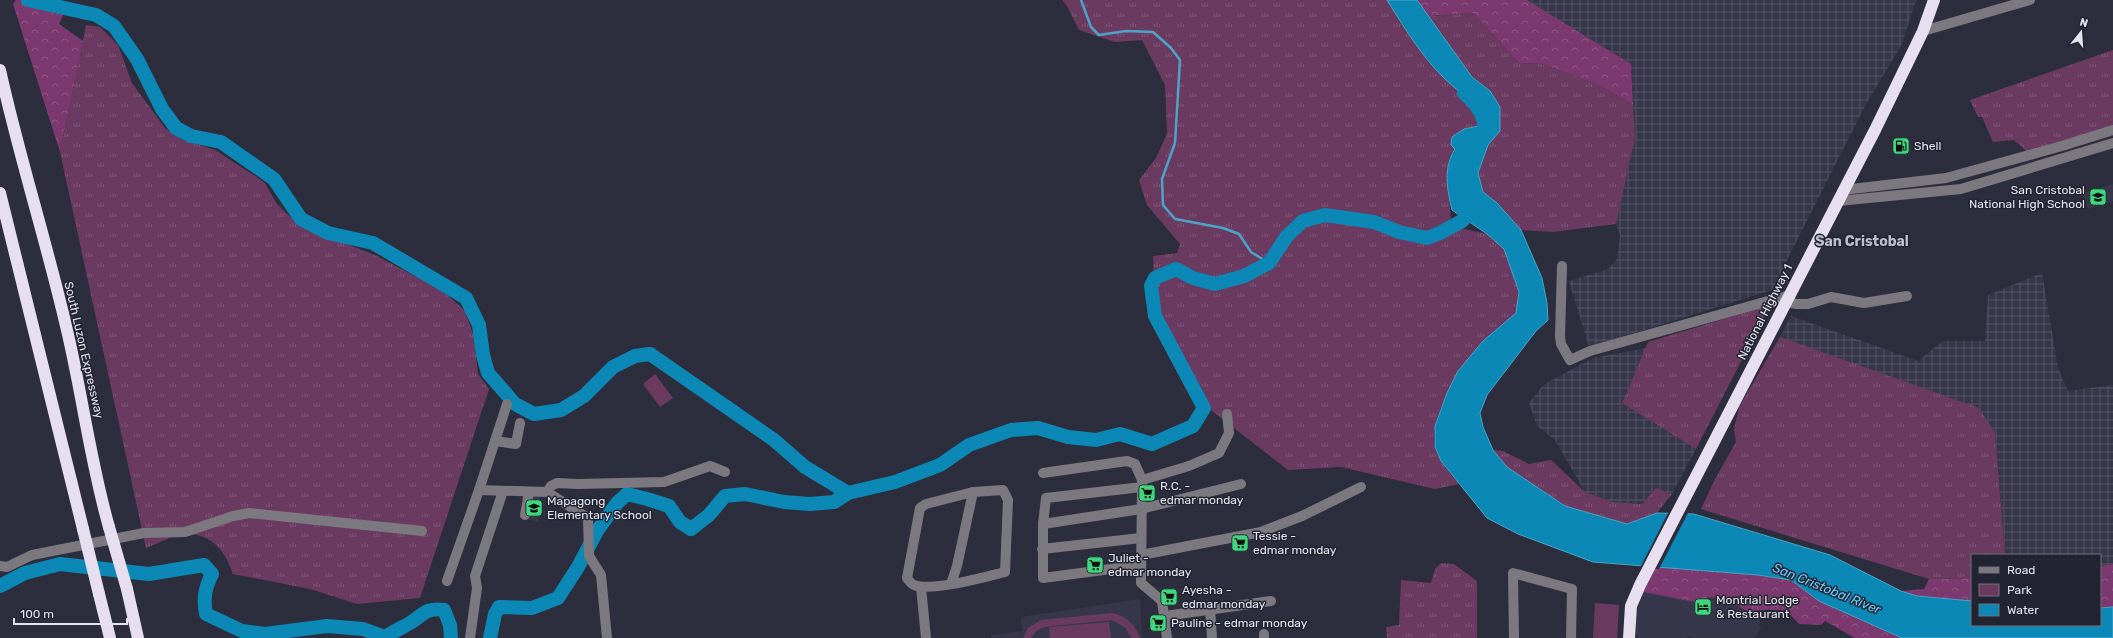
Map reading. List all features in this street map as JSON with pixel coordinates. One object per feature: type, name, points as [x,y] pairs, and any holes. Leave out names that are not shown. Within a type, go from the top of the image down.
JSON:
[{"type":"highway","name":"National Highway 1","points":[[1629,638],[1631,606],[1640,585],[1844,190],[1923,31],[1934,0]]},
{"type":"highway","name":"South Luzon Expressway","points":[[0,70],[12,122],[35,204],[65,323],[76,371],[100,495],[127,589],[138,638]]},
{"type":"highway","points":[[0,193],[110,638]]},
{"type":"street","points":[[1923,31],[2030,0]]},
{"type":"street","points":[[1844,190],[1946,178],[2062,146],[2113,130]]},
{"type":"street","points":[[1838,200],[1961,189],[2113,143]]},
{"type":"street","points":[[1562,266],[1560,336],[1561,344],[1570,360],[1590,351],[1788,298],[1797,304],[1808,304],[1832,297],[1864,303],[1907,296]]},
{"type":"street","points":[[447,581],[507,404]]},
{"type":"street","points":[[1227,414],[1229,433],[1219,453],[1142,484],[1046,498],[1042,549],[1043,578],[1141,560],[1261,532],[1302,516],[1361,487]]},
{"type":"street","points":[[495,441],[516,444],[520,423]]},
{"type":"street","points":[[1043,473],[1126,461],[1134,464],[1142,484],[1141,583],[1162,601],[1166,616],[1166,638]]},
{"type":"street","points":[[547,492],[550,486],[557,483],[664,482],[710,466],[725,472]]},
{"type":"street","points":[[1043,524],[1141,509],[1241,484]]},
{"type":"street","points":[[479,490],[547,492],[588,518],[589,556],[601,575],[607,638]]},
{"type":"street","points":[[1003,490],[1008,500],[1005,572],[951,584],[921,587],[912,584],[907,578],[920,508],[926,504],[973,492],[1003,490]]},
{"type":"street","points":[[470,638],[477,588],[475,576],[503,491]]},
{"type":"street","points":[[525,516],[529,492]]},
{"type":"street","points":[[951,584],[957,566],[973,492]]},
{"type":"street","points":[[0,566],[7,567],[32,555],[144,533],[185,532],[233,516],[249,513],[422,531]]},
{"type":"street","points":[[1042,549],[1141,538]]},
{"type":"street","points":[[1514,638],[1513,573],[1572,590],[1571,638]]},
{"type":"street","points":[[921,587],[926,638]]},
{"type":"street","points":[[1166,616],[1271,601]]},
{"type":"street","points":[[1210,609],[1212,638]]},
{"type":"shaded area","points":[[1527,0],[1916,0],[1902,44],[1865,106],[1772,290],[1589,347],[1569,281],[1608,269],[1617,259],[1620,236],[1616,224],[1635,138],[1631,64]]},
{"type":"shaded area","name":"San Cristobal National High School","points":[[2113,184],[2113,201],[2088,209],[2082,193]]},
{"type":"shaded area","points":[[2042,273],[2058,368],[2068,391],[2113,385],[2113,564],[2101,566],[2101,554],[2005,554],[1995,433],[1780,337],[1791,316],[1918,361],[1943,341],[1985,341],[1988,295]]},
{"type":"shaded area","points":[[1646,348],[1622,403],[1696,449],[1672,494],[1656,488],[1642,504],[1613,502],[1585,492],[1555,440],[1537,426],[1529,403],[1543,385],[1593,358]]},
{"type":"shaded area","name":"Mapagong Elementary School","points":[[530,495],[540,497],[538,522],[526,519]]},
{"type":"shaded area","name":"Montrial Lodge & Restaurant","points":[[1644,587],[1772,593],[1759,625],[1761,628],[1754,638],[1692,638],[1689,636],[1685,638],[1637,638],[1635,620]]},
{"type":"shaded area","points":[[1140,599],[1142,638],[991,638],[991,635],[1022,631],[1021,617]]},
{"type":"green space","points":[[16,0],[53,0],[58,3],[64,13],[59,24],[83,41],[60,152],[13,4]]},
{"type":"green space","points":[[1062,0],[1387,0],[1409,35],[1434,68],[1479,109],[1484,119],[1479,126],[1464,129],[1448,164],[1447,172],[1451,226],[1487,234],[1504,249],[1519,292],[1516,313],[1488,337],[1467,362],[1457,376],[1441,407],[1436,423],[1434,437],[1435,449],[1442,463],[1459,484],[1435,489],[1341,467],[1288,470],[1212,411],[1194,389],[1155,316],[1153,256],[1177,253],[1180,244],[1147,205],[1139,180],[1156,158],[1167,134],[1165,85],[1142,40],[1115,42],[1079,30],[1067,6]],"holes":[[[1301,224],[1272,259],[1287,236]]]},
{"type":"green space","points":[[1417,0],[1527,0],[1631,64],[1633,105],[1599,85],[1542,64],[1519,63],[1473,13],[1428,16]]},
{"type":"green space","points":[[1473,13],[1519,63],[1542,64],[1599,85],[1633,105],[1635,138],[1616,224],[1553,232],[1521,230],[1497,203],[1483,192],[1478,173],[1488,145],[1500,131],[1490,91],[1472,77],[1428,16]]},
{"type":"green space","points":[[86,25],[100,27],[118,45],[132,83],[165,128],[181,139],[215,150],[264,182],[277,204],[298,224],[377,256],[443,291],[465,311],[474,337],[478,374],[489,389],[420,598],[357,604],[310,589],[233,574],[226,558],[216,545],[210,540],[194,534],[175,536],[146,548],[60,152]]},
{"type":"green space","points":[[2113,50],[2113,128],[2030,154],[2014,140],[1993,142],[1982,117],[1978,117],[1970,100]]},
{"type":"green space","points":[[1770,305],[1696,449],[1622,403],[1648,342]]},
{"type":"green space","points":[[1780,337],[1979,408],[1995,433],[2005,554],[1971,554],[1971,578],[1929,579],[1701,509],[1715,479],[1736,442],[1734,430],[1739,407]]},
{"type":"green space","points":[[655,374],[673,398],[660,407],[643,384]]},
{"type":"green space","points":[[1493,450],[1503,451],[1529,464],[1551,460],[1585,492],[1613,502],[1642,504],[1656,488],[1672,494],[1657,513],[1627,524],[1565,506],[1507,467]]},
{"type":"green space","points":[[1441,563],[1454,564],[1477,581],[1477,638],[1387,638],[1386,627],[1399,625],[1401,580],[1431,583],[1435,569]]},
{"type":"green space","points":[[2113,564],[2113,607],[2101,608],[2101,566]]},
{"type":"green space","points":[[1656,567],[1758,575],[1791,580],[1819,601],[1901,638],[1855,638],[1825,621],[1821,625],[1799,624],[1786,610],[1760,610],[1750,614],[1726,600],[1707,597],[1705,604],[1643,592]]},
{"type":"green space","points":[[1971,578],[1971,601],[1917,596],[1901,591],[1924,589],[1929,579]]},
{"type":"green space","points":[[1595,603],[1619,605],[1617,638],[1593,638]]},
{"type":"green space","points":[[1112,613],[1122,616],[1129,621],[1140,638],[1131,638],[1126,628],[1112,620],[1044,627],[1036,631],[1031,638],[1023,638],[1028,628],[1041,620]]},
{"type":"green space","points":[[1109,622],[1111,638],[1050,638],[1049,627]]},
{"type":"water","points":[[1387,0],[1417,0],[1472,77],[1490,91],[1500,107],[1500,131],[1488,145],[1478,173],[1483,192],[1497,203],[1521,230],[1542,278],[1547,303],[1548,320],[1536,331],[1487,395],[1480,413],[1483,427],[1493,450],[1507,467],[1565,506],[1627,524],[1657,513],[1694,514],[1830,555],[1901,591],[1917,596],[1971,601],[1971,626],[2101,626],[2101,608],[2113,607],[2113,638],[1902,638],[1819,601],[1791,580],[1758,575],[1593,562],[1518,534],[1487,518],[1441,461],[1435,447],[1435,426],[1447,393],[1458,371],[1483,341],[1516,313],[1519,292],[1504,249],[1487,234],[1452,210],[1450,202],[1447,171],[1451,156],[1455,149],[1451,145],[1452,137],[1464,129],[1479,126],[1484,119],[1482,114],[1472,102],[1435,69],[1410,36]]},
{"type":"pier","points":[[1669,511],[1689,511],[1659,569],[1640,568]]},
{"type":"waterway","points":[[28,0],[96,15],[114,26],[137,59],[162,109],[176,128],[191,136],[221,142],[274,179],[301,219],[328,233],[373,243],[466,298],[479,325],[483,355],[488,373],[515,404],[534,414],[561,410],[584,396],[613,367],[635,356],[650,354],[774,440],[805,467],[848,493]]},
{"type":"waterway","points":[[1081,0],[1091,27],[1099,35],[1126,31],[1153,32],[1171,48],[1180,60],[1175,143],[1162,179],[1163,205],[1175,219],[1223,228],[1239,234],[1251,252],[1269,263]]},
{"type":"waterway","name":"San Cristobal River","points":[[1464,93],[1478,108],[1481,114],[1484,126],[1480,138]]},
{"type":"waterway","points":[[490,638],[495,614],[499,607],[532,608],[558,598],[578,567],[597,531],[617,503],[627,494],[669,506],[680,522],[691,529],[709,515],[725,496],[745,494],[784,502],[810,504],[834,502],[848,493],[895,482],[940,465],[969,445],[1011,430],[1038,428],[1068,437],[1096,440],[1120,434],[1152,444],[1193,426],[1204,408],[1155,316],[1151,286],[1155,278],[1176,269],[1193,278],[1215,284],[1244,276],[1269,263],[1287,236],[1303,221],[1325,215],[1374,222],[1399,232],[1427,238],[1462,221],[1470,213]]},
{"type":"waterway","points":[[0,586],[25,573],[60,564],[149,574],[204,565],[212,574],[205,594],[206,614],[242,631],[265,634],[327,626],[363,629],[385,637],[410,623],[425,612],[438,609],[444,610],[450,625],[451,638]]},
{"type":"place","name":"Shell","points":[[1901,146]]},
{"type":"place","name":"San Cristobal National High School","points":[[2098,197]]},
{"type":"place","name":"R.C. - edmar monday","points":[[1147,493]]},
{"type":"place","name":"Mapagong Elementary School","points":[[534,508]]},
{"type":"place","name":"Tessie - edmar monday","points":[[1240,543]]},
{"type":"place","name":"Juliet - edmar monday","points":[[1095,565]]},
{"type":"place","name":"Ayesha - edmar monday","points":[[1169,597]]},
{"type":"place","name":"Montrial Lodge & Restaurant","points":[[1703,607]]},
{"type":"place","name":"Pauline - edmar monday","points":[[1158,623]]},
{"type":"district","name":"San Cristobal","points":[[1862,241]]}]
